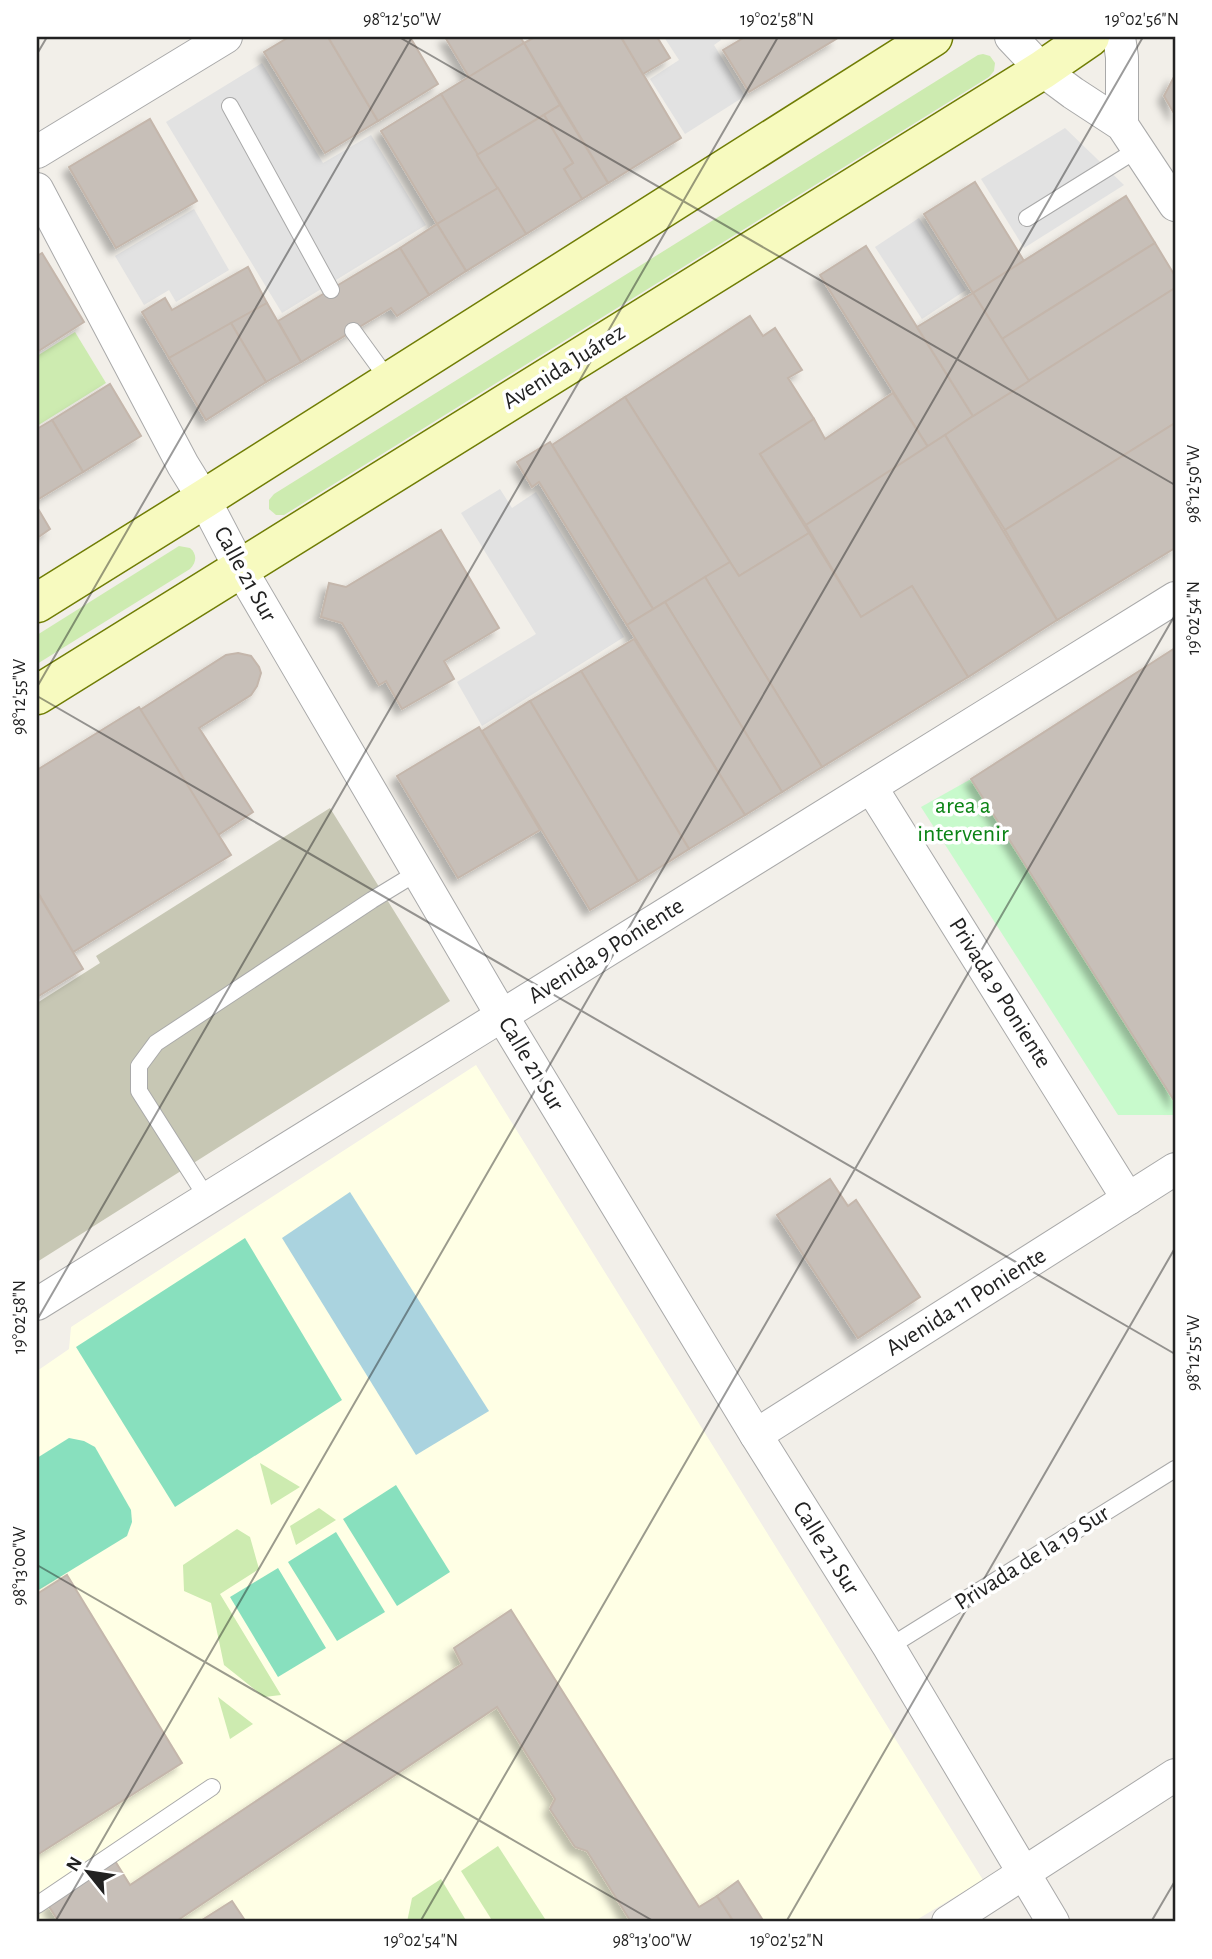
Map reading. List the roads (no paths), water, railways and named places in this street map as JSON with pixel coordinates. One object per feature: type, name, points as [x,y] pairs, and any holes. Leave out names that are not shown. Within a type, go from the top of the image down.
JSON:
[{"type":"main road","points":[[37,603],[933,37]]},
{"type":"main road","name":"Avenida Juárez","points":[[37,695],[1042,70],[1090,37]]},
{"type":"street","points":[[37,152],[226,37]]},
{"type":"street","points":[[1012,37],[1042,70],[1130,137],[1175,205]]},
{"type":"street","points":[[1119,37],[1130,137]]},
{"type":"street","name":"Calle 21 Sur","points":[[37,189],[240,568],[502,1016],[756,1435],[889,1647],[1053,1922]]},
{"type":"street","name":"Avenida 9 Poniente","points":[[37,1304],[1175,598]]},
{"type":"street","name":"Privada 9 Poniente","points":[[871,787],[1128,1199]]},
{"type":"street","name":"Avenida 11 Poniente","points":[[756,1435],[1175,1169]]},
{"type":"street","points":[[948,1922],[1175,1775]]},
{"type":"lane","points":[[230,106],[331,290]]},
{"type":"lane","points":[[1027,218],[1130,137]]},
{"type":"lane","points":[[353,331],[390,382]]},
{"type":"lane","points":[[207,1198],[139,1091],[139,1066],[156,1043],[418,872]]},
{"type":"lane","name":"Privada de la 19 Sur","points":[[889,1647],[1175,1469]]},
{"type":"lane","points":[[37,1905],[212,1787]]},
{"type":"water","points":[[350,1192],[489,1411],[416,1455],[282,1238]]},
{"type":"park label","name":"area a intervenir","points":[[963,820]]}]
